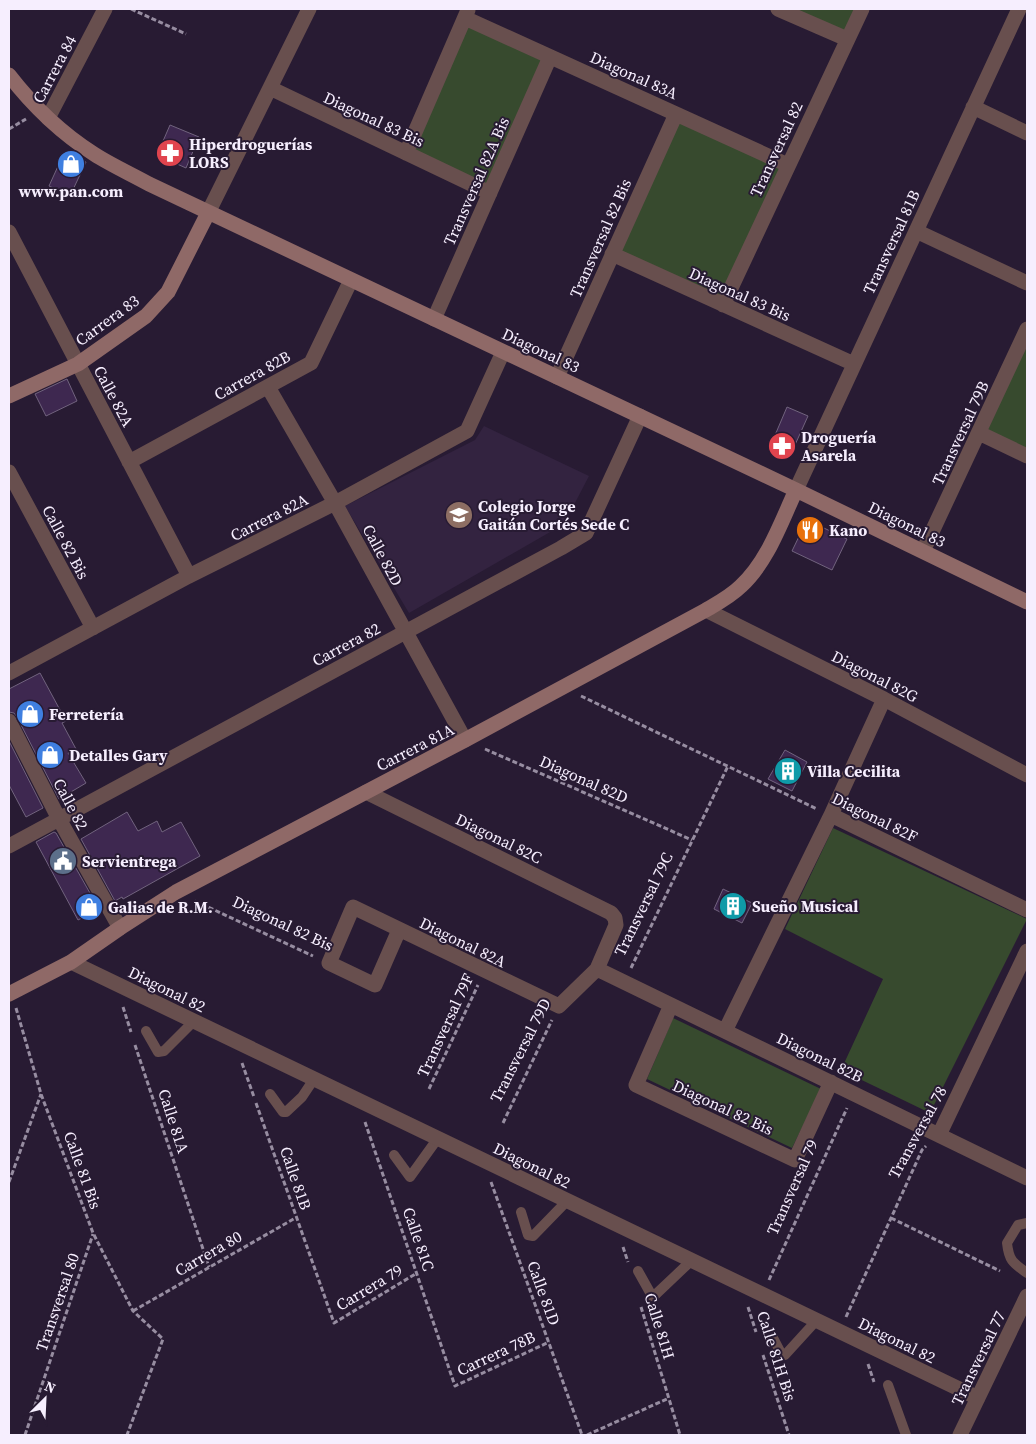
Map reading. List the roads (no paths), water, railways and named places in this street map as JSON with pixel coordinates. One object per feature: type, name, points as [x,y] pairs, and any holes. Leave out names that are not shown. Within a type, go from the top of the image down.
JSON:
[{"type":"street","name":"Carrera 84","points":[[48,118],[105,9]]},
{"type":"street","points":[[208,213],[309,9]]},
{"type":"street","points":[[778,9],[847,39]]},
{"type":"street","name":"Transversal 82","points":[[722,305],[862,9]]},
{"type":"street","name":"Transversal 81B","points":[[796,490],[1019,9]]},
{"type":"street","points":[[406,153],[467,13]]},
{"type":"street","name":"Diagonal 83A","points":[[467,13],[550,57],[788,165]]},
{"type":"street","name":"Transversal 82A Bis","points":[[434,319],[550,57]]},
{"type":"street","name":"Diagonal 83","points":[[9,75],[23,93],[48,118],[94,154],[149,184],[796,490],[1027,602]]},
{"type":"street","name":"Diagonal 83 Bis","points":[[270,88],[490,193]]},
{"type":"street","points":[[973,107],[1027,133]]},
{"type":"street","name":"Transversal 82 Bis","points":[[557,377],[676,114]]},
{"type":"street","name":"Carrera 83","points":[[9,396],[78,364],[146,316],[168,292],[208,213]]},
{"type":"street","points":[[916,231],[1027,283]]},
{"type":"street","name":"Calle 82A","points":[[9,232],[189,576]]},
{"type":"street","name":"Diagonal 83 Bis","points":[[612,254],[854,364]]},
{"type":"street","name":"Carrera 82B","points":[[129,462],[311,363],[351,280]]},
{"type":"street","name":"Transversal 79B","points":[[923,551],[1027,329]]},
{"type":"street","name":"Carrera 82A","points":[[9,674],[189,576],[335,503],[467,431],[503,352]]},
{"type":"street","name":"Calle 82D","points":[[268,387],[335,503],[465,740]]},
{"type":"street","name":"Carrera 82","points":[[9,846],[405,633],[586,533],[640,416]]},
{"type":"street","points":[[979,433],[1027,456]]},
{"type":"street","name":"Calle 82 Bis","points":[[9,472],[93,628]]},
{"type":"street","name":"Carrera 81A","points":[[10,994],[71,962],[176,892],[465,740],[706,610],[732,594],[750,578],[763,559],[796,490]]},
{"type":"street","name":"Diagonal 82G","points":[[706,610],[884,699],[1027,775]]},
{"type":"street","points":[[725,1031],[831,815],[884,699]]},
{"type":"street","name":"Calle 82","points":[[9,721],[59,819],[120,928]]},
{"type":"street","name":"Diagonal 82C","points":[[366,792],[611,913],[615,918]]},
{"type":"street","name":"Diagonal 82F","points":[[831,815],[1027,910]]},
{"type":"street","name":"Diagonal 82A","points":[[329,964],[353,907],[559,1006]]},
{"type":"street","name":"Transversal 79D","points":[[559,1006],[597,969],[616,925],[615,918]]},
{"type":"street","name":"Diagonal 82 Bis","points":[[329,964],[375,985],[399,930]]},
{"type":"street","name":"Transversal 78","points":[[938,1135],[1027,951]]},
{"type":"street","name":"Diagonal 82","points":[[71,962],[978,1398]]},
{"type":"street","name":"Diagonal 82B","points":[[597,969],[1027,1178]]},
{"type":"street","name":"Diagonal 82 Bis","points":[[671,1005],[636,1085],[795,1160]]},
{"type":"street","name":"Transversal 79","points":[[795,1160],[831,1082]]},
{"type":"street","name":"Transversal 77","points":[[960,1435],[1027,1296]]},
{"type":"lane","points":[[146,1031],[158,1052],[161,1053],[194,1022]]},
{"type":"lane","points":[[270,1094],[286,1112],[302,1097],[314,1079]]},
{"type":"lane","points":[[394,1155],[410,1177],[438,1138]]},
{"type":"lane","points":[[521,1212],[528,1235],[533,1236],[568,1201]]},
{"type":"lane","points":[[1027,1223],[1018,1225],[1007,1243],[1011,1260],[1027,1273]]},
{"type":"lane","points":[[634,1270],[652,1296],[654,1296],[692,1260]]},
{"type":"lane","points":[[771,1334],[782,1354],[785,1355],[816,1321]]},
{"type":"lane","points":[[888,1385],[906,1435]]},
{"type":"place","name":"Hiperdroguerías LORS","points":[[170,153]]},
{"type":"place","name":"www.pan.com","points":[[71,164]]},
{"type":"place","name":"Droguería Asarela","points":[[782,446]]},
{"type":"place","name":"Colegio Jorge Gaitán Cortés Sede C","points":[[459,515]]},
{"type":"place","name":"Kano","points":[[810,530]]},
{"type":"place","name":"Ferretería","points":[[30,714]]},
{"type":"place","name":"Detalles Gary","points":[[50,755]]},
{"type":"place","name":"Villa Cecilita","points":[[788,771]]},
{"type":"place","name":"Servientrega","points":[[63,861]]},
{"type":"place","name":"Sueño Musical","points":[[733,906]]},
{"type":"place","name":"Galias de R.M.","points":[[89,907]]}]
